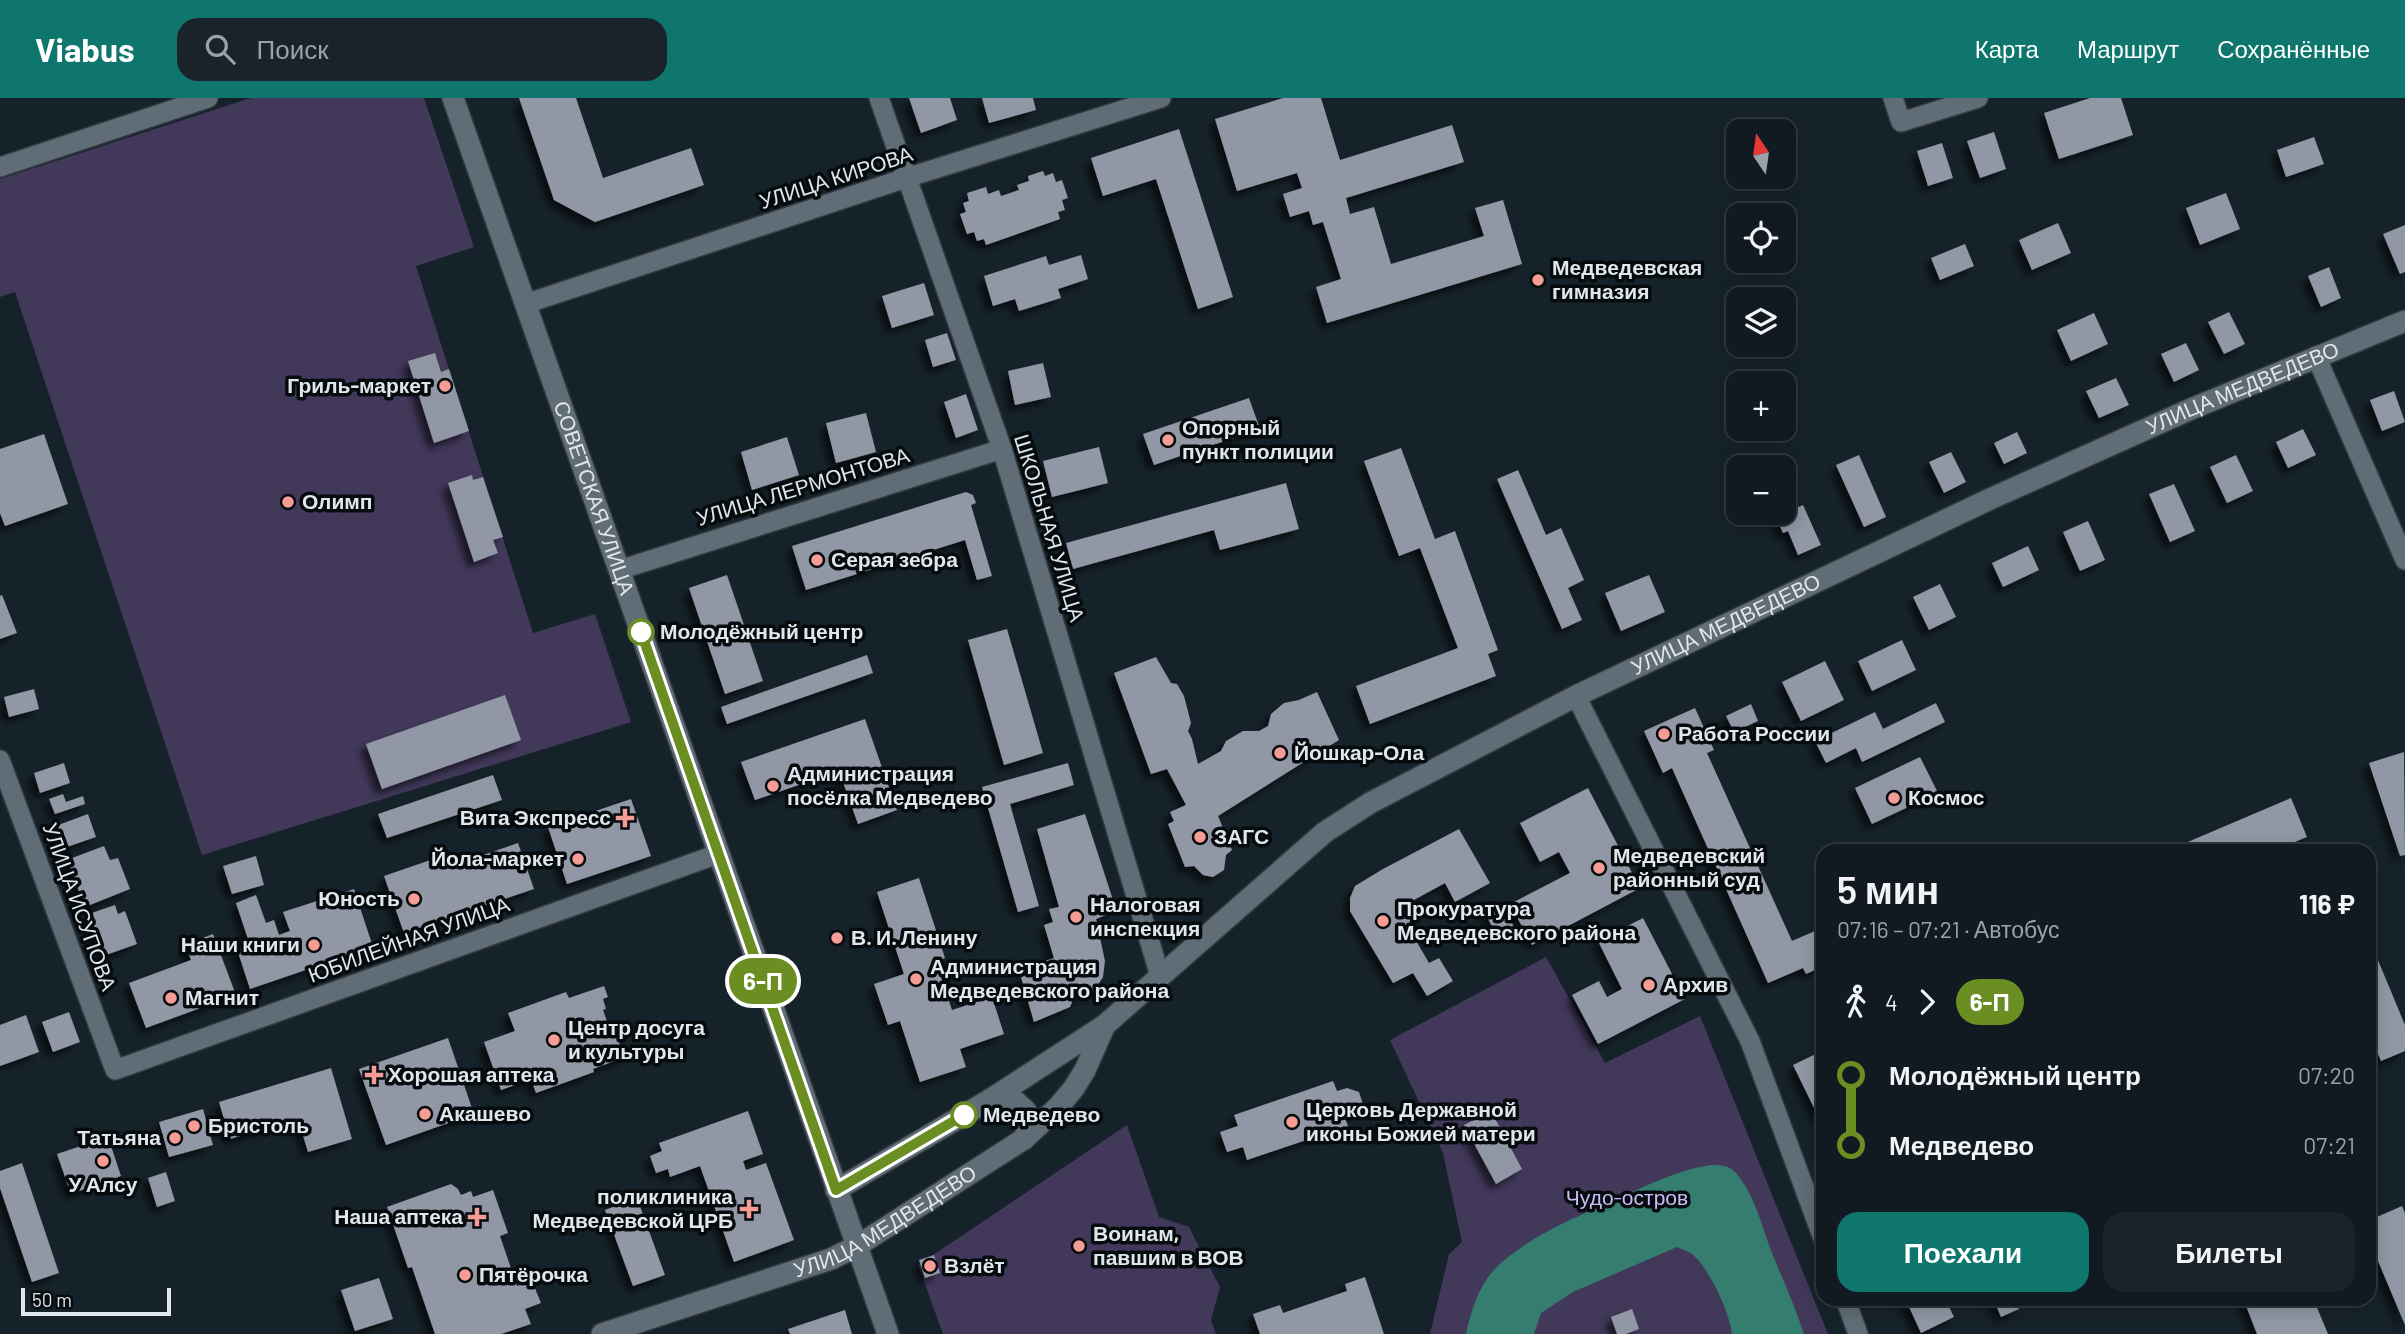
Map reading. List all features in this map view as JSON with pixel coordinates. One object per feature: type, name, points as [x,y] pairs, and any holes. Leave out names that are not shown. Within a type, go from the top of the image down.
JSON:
[{"type":"street","points":[[0,167],[208,98]]},
{"type":"street","name":"СОВЕТСКАЯ УЛИЦА","points":[[453,98],[888,1334]]},
{"type":"street","name":"ШКОЛЬНАЯ УЛИЦА","points":[[878,98],[1002,449],[1160,976]]},
{"type":"street","name":"УЛИЦА КИРОВА","points":[[526,303],[906,178],[1161,98]]},
{"type":"street","points":[[1894,98],[1901,122],[1978,98]]},
{"type":"street","name":"УЛИЦА МЕДВЕДЕВО","points":[[836,1190],[991,1099],[1105,1025],[1325,832],[1370,803],[1576,696],[1990,499],[2316,356],[2405,321]]},
{"type":"street","points":[[2316,356],[2405,560]]},
{"type":"street","name":"УЛИЦА ЛЕРМОНТОВА","points":[[619,570],[1002,449]]},
{"type":"street","points":[[1576,696],[1750,1041],[1816,1219]]},
{"type":"street","name":"УЛИЦА ИСУПОВА","points":[[0,760],[115,1070]]},
{"type":"street","name":"ЮБИЛЕЙНАЯ УЛИЦА","points":[[115,1070],[718,854]]},
{"type":"street","name":"УЛИЦА МЕДВЕДЕВО","points":[[602,1334],[831,1259],[857,1246],[1024,1139],[1074,1088],[1105,1025]]},
{"type":"street","points":[[991,1099],[1013,1099],[1026,1111],[1028,1128],[1024,1139]]},
{"type":"street","points":[[1848,1306],[1858,1334]]},
{"type":"green space","name":"Олимп","points":[[251,98],[424,98],[474,247],[416,266],[533,633],[595,614],[631,722],[202,855],[15,292],[0,297],[0,179]]},
{"type":"green space","name":"Чудо-остров","points":[[1546,957],[1605,1063],[1700,1016],[1828,1334],[1430,1334],[1449,1254],[1462,1242],[1443,1153],[1390,1040]]},
{"type":"green space","points":[[1127,1125],[1159,1217],[1189,1227],[1220,1287],[1211,1320],[1216,1334],[943,1334],[918,1265]]},
{"type":"shaded area","points":[[1711,1165],[1731,1168],[1748,1191],[1804,1334],[1732,1334],[1723,1303],[1712,1280],[1692,1254],[1677,1247],[1573,1292],[1541,1313],[1534,1334],[1466,1334],[1482,1286],[1501,1263],[1527,1243],[1570,1220],[1650,1184]]},
{"type":"building","points":[[519,98],[576,98],[603,178],[691,148],[704,185],[595,222],[554,200]]},
{"type":"building","points":[[909,98],[950,98],[957,120],[921,133]]},
{"type":"building","points":[[982,98],[1033,98],[1036,110],[989,123]]},
{"type":"building","points":[[1283,98],[1321,98],[1340,160],[1452,125],[1464,162],[1346,198],[1350,214],[1374,207],[1391,264],[1484,236],[1475,208],[1503,200],[1522,264],[1327,323],[1316,287],[1341,279],[1323,222],[1313,225],[1309,211],[1290,217],[1283,194],[1302,188],[1297,173],[1237,191],[1215,119]]},
{"type":"building","points":[[2090,98],[2121,98],[2133,135],[2059,159],[2044,113]]},
{"type":"building","points":[[1179,129],[1233,297],[1198,309],[1156,179],[1103,196],[1091,158]]},
{"type":"building","points":[[1994,132],[2006,169],[1980,178],[1967,141]]},
{"type":"building","points":[[2314,137],[2324,164],[2286,177],[2277,150]]},
{"type":"building","points":[[1942,143],[1953,178],[1928,186],[1917,151]]},
{"type":"building","points":[[1043,171],[1045,176],[1053,173],[1056,182],[1062,180],[1068,198],[1062,200],[1065,210],[1058,212],[1060,219],[986,245],[984,239],[977,241],[974,232],[967,234],[960,214],[966,212],[963,203],[969,201],[967,193],[986,187],[988,194],[999,190],[1001,196],[1019,190],[1017,185],[1029,181],[1028,176]]},
{"type":"building","points":[[2226,193],[2240,229],[2200,245],[2186,208]]},
{"type":"building","points":[[2058,223],[2071,253],[2032,270],[2019,240]]},
{"type":"building","points":[[2405,225],[2405,272],[2400,274],[2383,234]]},
{"type":"building","points":[[1965,244],[1974,266],[1940,280],[1931,258]]},
{"type":"building","points":[[1081,255],[1088,279],[1058,289],[1061,298],[1019,311],[1015,299],[993,306],[984,276],[1046,256],[1049,265]]},
{"type":"building","points":[[2329,267],[2341,298],[2321,307],[2308,276]]},
{"type":"building","points":[[924,283],[934,315],[892,328],[882,296]]},
{"type":"building","points":[[2229,312],[2245,344],[2224,354],[2208,322]]},
{"type":"building","points":[[2094,313],[2108,344],[2071,361],[2057,330]]},
{"type":"building","points":[[947,333],[956,360],[933,367],[925,340]]},
{"type":"building","points":[[2186,343],[2199,370],[2174,382],[2161,354]]},
{"type":"building","points":[[435,353],[441,372],[449,369],[469,431],[434,443],[408,361]]},
{"type":"building","points":[[1043,363],[1051,397],[1015,405],[1008,371]]},
{"type":"building","points":[[2116,378],[2129,405],[2099,418],[2086,391]]},
{"type":"building","points":[[2394,391],[2405,422],[2382,431],[2370,400]]},
{"type":"building","points":[[966,394],[978,430],[956,438],[944,402]]},
{"type":"building","points":[[1249,398],[1260,429],[1154,465],[1143,434]]},
{"type":"building","points":[[866,413],[876,452],[836,463],[826,423]]},
{"type":"building","points":[[2303,429],[2316,455],[2288,468],[2276,442]]},
{"type":"building","points":[[2017,432],[2027,453],[2004,464],[1994,443]]},
{"type":"building","points":[[44,434],[68,504],[5,526],[0,513],[0,449]]},
{"type":"building","points":[[787,437],[799,475],[752,490],[741,452]]},
{"type":"building","points":[[1099,447],[1108,483],[1052,497],[1043,461]]},
{"type":"building","points":[[1401,448],[1435,539],[1455,531],[1498,650],[1488,654],[1496,676],[1370,724],[1356,686],[1458,648],[1420,548],[1399,556],[1364,461]]},
{"type":"building","points":[[1951,452],[1966,482],[1944,493],[1929,462]]},
{"type":"building","points":[[1859,455],[1886,517],[1864,527],[1836,465]]},
{"type":"building","points":[[2236,455],[2253,491],[2227,503],[2210,467]]},
{"type":"building","points":[[1518,470],[1546,535],[1561,528],[1584,580],[1568,588],[1582,620],[1562,629],[1497,479]]},
{"type":"building","points":[[472,475],[473,480],[483,477],[503,537],[493,540],[498,553],[474,562],[448,483]]},
{"type":"building","points":[[1286,483],[1299,529],[1220,550],[1214,530],[1073,569],[1066,543]]},
{"type":"building","points":[[2174,484],[2195,531],[2170,542],[2149,494]]},
{"type":"building","points":[[966,492],[973,495],[976,503],[971,505],[992,576],[977,580],[965,540],[806,590],[792,546]]},
{"type":"building","points":[[1803,505],[1821,545],[1798,555],[1788,531],[1783,533],[1780,525],[1796,525],[1796,508]]},
{"type":"building","points":[[2088,521],[2105,560],[2080,571],[2063,532]]},
{"type":"building","points":[[2028,546],[2039,570],[2003,587],[1992,563]]},
{"type":"building","points":[[727,575],[763,681],[725,694],[689,588]]},
{"type":"building","points":[[1649,575],[1665,612],[1621,631],[1605,593]]},
{"type":"building","points":[[1940,584],[1956,617],[1929,630],[1913,597]]},
{"type":"building","points":[[2,595],[17,633],[0,639],[0,596]]},
{"type":"building","points":[[1007,629],[1043,753],[1004,765],[968,640]]},
{"type":"building","points":[[1902,640],[1916,670],[1872,691],[1858,661]]},
{"type":"building","points":[[867,655],[873,673],[727,724],[721,707]]},
{"type":"building","points":[[1156,657],[1171,683],[1177,684],[1184,696],[1191,723],[1188,731],[1198,764],[1221,751],[1226,741],[1243,731],[1259,731],[1268,726],[1271,714],[1284,703],[1317,692],[1339,740],[1218,816],[1232,850],[1226,855],[1224,870],[1213,877],[1203,875],[1194,866],[1185,867],[1168,824],[1174,821],[1170,812],[1186,805],[1167,769],[1151,774],[1114,673]]},
{"type":"building","points":[[1825,661],[1844,700],[1801,721],[1782,682]]},
{"type":"building","points":[[34,689],[39,709],[9,717],[4,697]]},
{"type":"building","points":[[505,695],[521,740],[382,789],[366,744]]},
{"type":"building","points":[[1936,703],[1945,722],[1862,762],[1856,748],[1826,763],[1815,741],[1875,712],[1883,729]]},
{"type":"building","points":[[1751,704],[1758,721],[1734,732],[1726,716]]},
{"type":"building","points":[[1695,708],[1714,750],[1707,753],[1792,941],[1816,930],[1816,970],[1806,974],[1803,968],[1768,983],[1672,768],[1663,773],[1644,731]]},
{"type":"building","name":"Администрация посёлка Медведево","points":[[865,719],[897,810],[858,824],[839,771],[755,800],[741,762]]},
{"type":"building","points":[[2404,752],[2405,855],[2400,856],[2369,763]]},
{"type":"building","points":[[1920,757],[1938,793],[1872,824],[1855,788]]},
{"type":"building","points":[[64,763],[70,783],[40,793],[34,773]]},
{"type":"building","points":[[1068,763],[1074,785],[1010,804],[1039,906],[1018,912],[982,787]]},
{"type":"building","points":[[493,775],[502,800],[387,838],[378,814]]},
{"type":"building","name":"Медведевский районный суд","points":[[1588,788],[1640,888],[1532,945],[1510,904],[1570,873],[1559,852],[1540,862],[1520,823]]},
{"type":"building","points":[[63,794],[66,802],[83,796],[85,804],[55,814],[49,799]]},
{"type":"building","points":[[2291,798],[2307,837],[2290,844],[2183,844]]},
{"type":"building","points":[[631,799],[651,856],[567,884],[548,827]]},
{"type":"building","points":[[88,814],[96,837],[61,849],[53,827]]},
{"type":"building","name":"Налоговая инспекция","points":[[1085,814],[1115,906],[1106,915],[1096,919],[1105,961],[1103,977],[1094,991],[1073,1000],[1070,1007],[1034,1022],[1021,977],[1030,973],[1027,967],[1054,958],[1044,925],[1053,922],[1049,909],[1059,907],[1037,829]]},
{"type":"building","points":[[1459,829],[1490,883],[1455,902],[1445,883],[1403,906],[1412,915],[1408,927],[1429,963],[1439,958],[1453,981],[1427,996],[1413,973],[1393,983],[1350,911],[1350,898],[1355,886]]},
{"type":"building","points":[[518,843],[534,889],[404,933],[384,876],[448,854],[452,866]]},
{"type":"building","points":[[104,846],[110,860],[118,858],[130,889],[85,907],[67,860]]},
{"type":"building","points":[[256,856],[264,885],[232,894],[223,866]]},
{"type":"building","name":"Администрация Медведевского района","points":[[919,878],[945,958],[936,962],[952,1010],[992,997],[1004,1034],[960,1049],[966,1067],[920,1082],[900,1021],[888,1025],[874,984],[904,974],[877,892]]},
{"type":"building","points":[[354,889],[373,947],[250,989],[237,949],[250,945],[236,903],[256,895],[266,923],[274,920],[279,935],[290,931],[283,912]]},
{"type":"building","points":[[1502,904],[1515,929],[1498,938],[1485,913]]},
{"type":"building","points":[[115,905],[118,914],[125,911],[137,944],[103,956],[89,914]]},
{"type":"building","name":"Архив","points":[[1643,918],[1685,999],[1598,1044],[1572,995],[1599,981],[1607,997],[1622,989],[1598,941]]},
{"type":"building","points":[[213,934],[236,995],[146,1028],[129,983],[191,960],[185,945]]},
{"type":"building","points":[[2376,955],[2405,1025],[2405,1051],[2381,1061],[2376,1049]]},
{"type":"building","name":"Центр досуга и культуры","points":[[604,986],[608,997],[603,999],[606,1009],[603,1010],[613,1038],[617,1037],[628,1056],[593,1069],[594,1072],[536,1093],[531,1079],[501,1090],[484,1042],[515,1031],[508,1013],[566,992],[569,998]]},
{"type":"building","points":[[69,1012],[80,1042],[53,1052],[42,1022]]},
{"type":"building","points":[[26,1015],[39,1052],[0,1066],[0,1025]]},
{"type":"building","points":[[448,1038],[474,1114],[386,1145],[359,1069]]},
{"type":"building","points":[[1816,1054],[1816,1112],[1793,1065]]},
{"type":"building","points":[[331,1068],[352,1139],[308,1152],[298,1119],[230,1139],[219,1102]]},
{"type":"building","name":"Церковь Державной иконы Божией матери","points":[[1333,1081],[1337,1091],[1347,1088],[1359,1092],[1363,1104],[1355,1115],[1345,1118],[1348,1126],[1247,1160],[1243,1147],[1227,1152],[1220,1132],[1238,1126],[1234,1115]]},
{"type":"building","points":[[203,1109],[213,1145],[169,1157],[159,1122]]},
{"type":"building","name":"поликлиника Медведевской ЦРБ","points":[[748,1111],[763,1154],[743,1161],[746,1170],[766,1163],[794,1240],[734,1262],[700,1166],[670,1177],[668,1169],[656,1173],[650,1156],[662,1151],[659,1143]]},
{"type":"building","points":[[1491,1111],[1522,1169],[1496,1184],[1464,1125]]},
{"type":"building","points":[[108,1137],[121,1176],[71,1194],[57,1154]]},
{"type":"building","points":[[22,1163],[59,1273],[32,1282],[0,1188],[0,1171]]},
{"type":"building","points":[[166,1172],[175,1201],[157,1207],[148,1178]]},
{"type":"building","points":[[451,1184],[461,1195],[471,1191],[473,1197],[493,1190],[508,1233],[500,1236],[517,1286],[532,1281],[541,1303],[525,1309],[531,1324],[501,1334],[435,1334],[412,1267],[408,1268],[387,1207]]},
{"type":"building","points":[[637,1198],[665,1275],[633,1286],[605,1210]]},
{"type":"building","points":[[2402,1206],[2405,1213],[2405,1325],[2376,1256],[2376,1217]]},
{"type":"building","name":"Взлёт","points":[[934,1255],[940,1273],[925,1278],[919,1260]]},
{"type":"building","points":[[1365,1277],[1384,1334],[1260,1334],[1253,1314],[1280,1305],[1283,1313],[1347,1291],[1345,1284]]},
{"type":"building","points":[[379,1278],[393,1319],[355,1331],[341,1290]]},
{"type":"building","points":[[1909,1306],[1949,1306],[1954,1317],[1921,1333]]},
{"type":"building","points":[[1996,1306],[2018,1306],[2019,1309],[2001,1317]]},
{"type":"building","points":[[2246,1306],[2316,1306],[2328,1334],[2257,1334]]},
{"type":"building","points":[[1632,1309],[1639,1329],[1617,1334],[1611,1317]]},
{"type":"building","points":[[845,1310],[852,1334],[790,1334],[788,1329]]},
{"type":"bus line","name":"6-П","points":[[641,632],[836,1190],[964,1115]]},
{"type":"place","name":"Медведевская гимназия","points":[[1538,280]]},
{"type":"place","name":"Гриль-маркет","points":[[445,386]]},
{"type":"place","name":"Опорный пункт полиции","points":[[1168,440]]},
{"type":"place","name":"Олимп","points":[[288,502]]},
{"type":"place","name":"Серая зебра","points":[[817,560]]},
{"type":"place","name":"Молодёжный центр","points":[[641,632]]},
{"type":"place","name":"Работа России","points":[[1664,734]]},
{"type":"place","name":"Йошкар-Ола","points":[[1280,753]]},
{"type":"place","name":"Администрация посёлка Медведево","points":[[773,786]]},
{"type":"place","name":"Космос","points":[[1894,798]]},
{"type":"place","name":"Вита Экспресс","points":[[625,818]]},
{"type":"place","name":"ЗАГС","points":[[1200,837]]},
{"type":"place","name":"Йола-маркет","points":[[578,859]]},
{"type":"place","name":"Медведевский районный суд","points":[[1599,868]]},
{"type":"place","name":"Юность","points":[[414,899]]},
{"type":"place","name":"Налоговая инспекция","points":[[1076,917]]},
{"type":"place","name":"Прокуратура Медведевского района","points":[[1383,921]]},
{"type":"place","name":"В. И. Ленину","points":[[837,938]]},
{"type":"place","name":"Наши книги","points":[[314,945]]},
{"type":"place","name":"Администрация Медведевского района","points":[[916,979]]},
{"type":"place","name":"Архив","points":[[1649,985]]},
{"type":"place","name":"Магнит","points":[[171,998]]},
{"type":"place","name":"Центр досуга и культуры","points":[[554,1040]]},
{"type":"place","name":"Хорошая аптека","points":[[374,1075]]},
{"type":"place","name":"Акашево","points":[[425,1114]]},
{"type":"place","name":"Медведево","points":[[964,1115]]},
{"type":"place","name":"Церковь Державной иконы Божией матери","points":[[1292,1122]]},
{"type":"place","name":"Бристоль","points":[[194,1126]]},
{"type":"place","name":"Татьяна","points":[[175,1138]]},
{"type":"place","name":"У Алсу","points":[[103,1161]]},
{"type":"place","name":"поликлиника Медведевской ЦРБ","points":[[749,1209]]},
{"type":"place","name":"Наша аптека","points":[[477,1217]]},
{"type":"place","name":"Воинам, павшим в ВОВ","points":[[1079,1246]]},
{"type":"place","name":"Взлёт","points":[[930,1266]]},
{"type":"place","name":"Пятёрочка","points":[[465,1275]]}]
